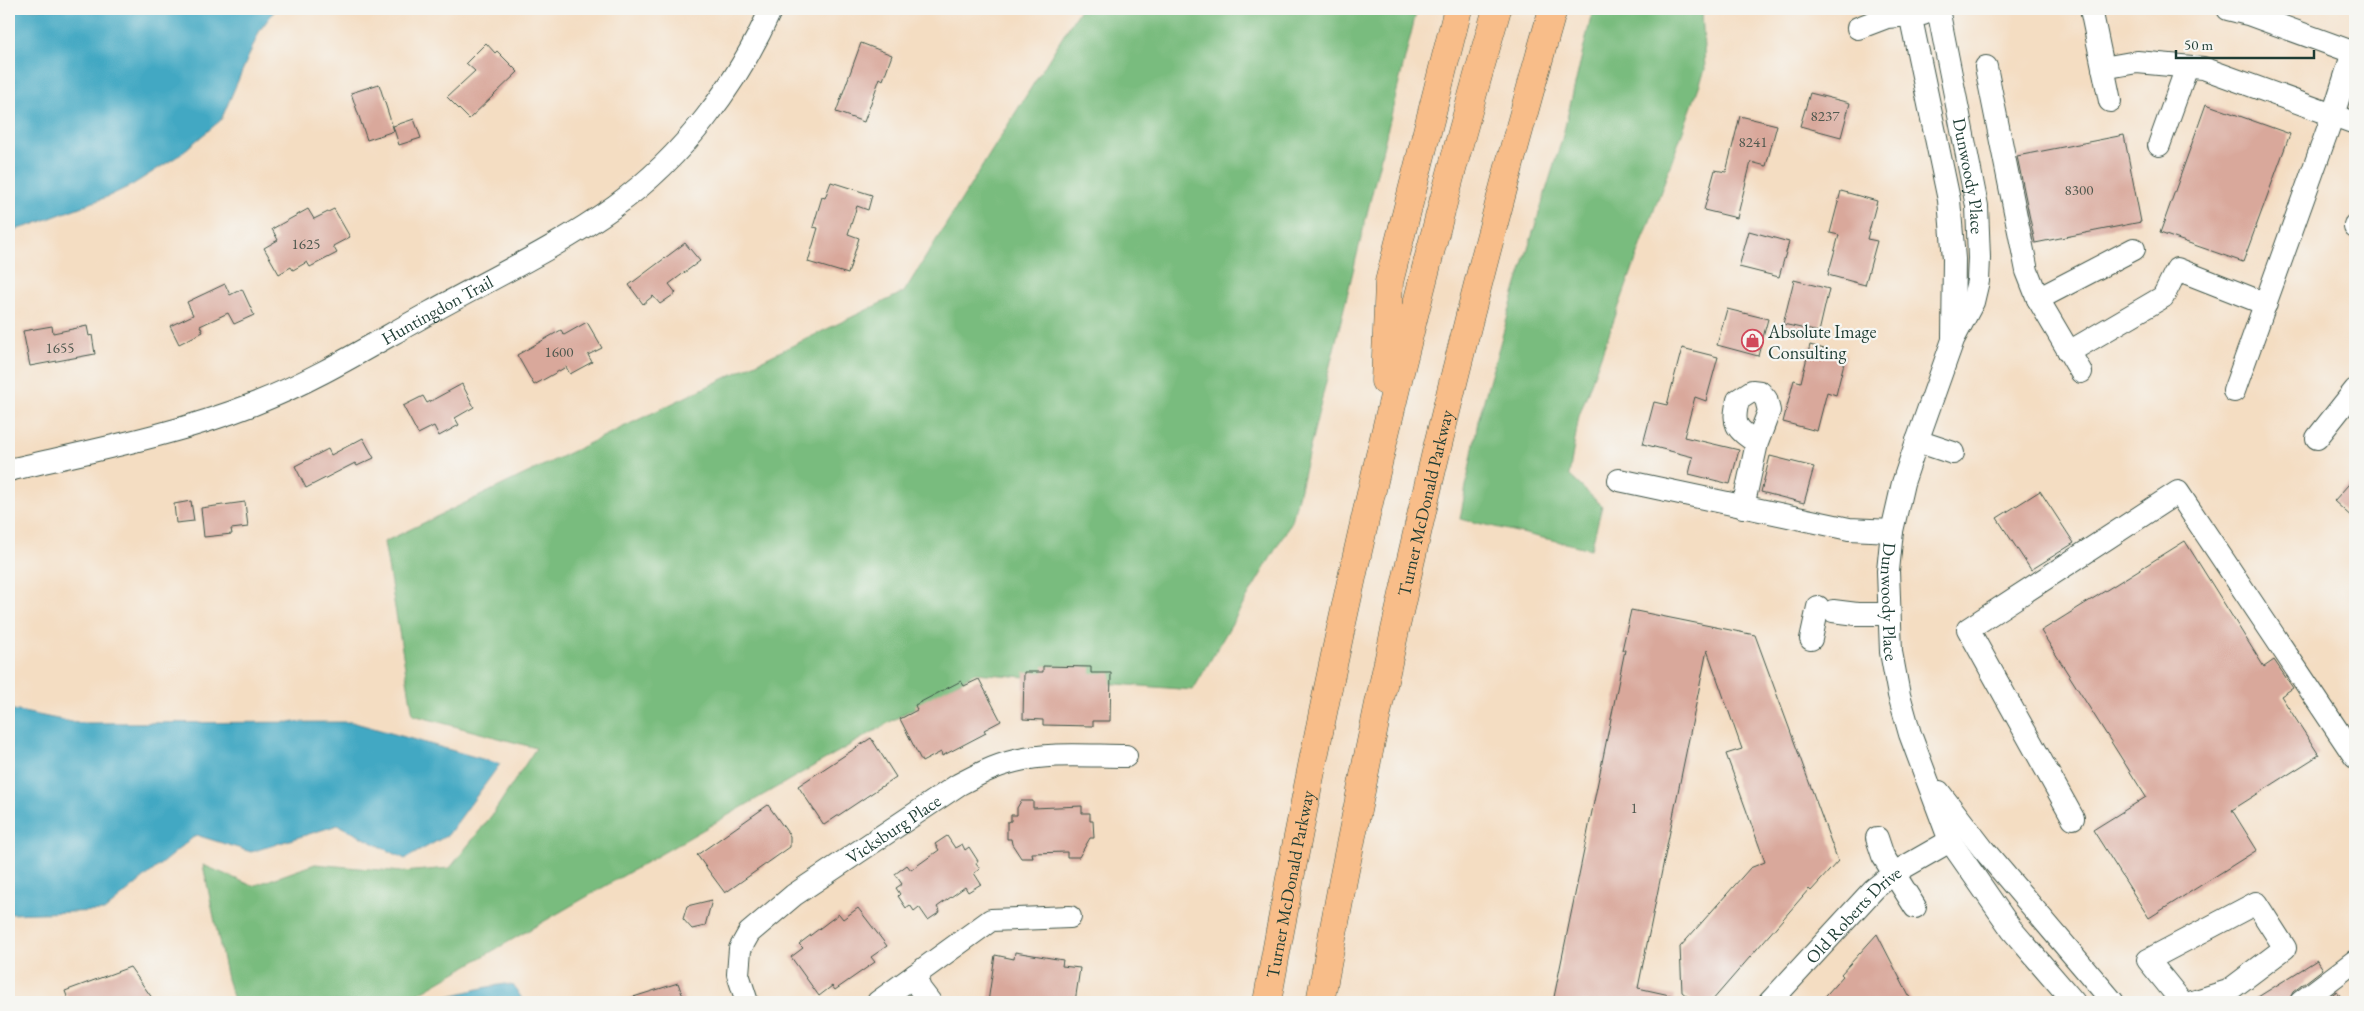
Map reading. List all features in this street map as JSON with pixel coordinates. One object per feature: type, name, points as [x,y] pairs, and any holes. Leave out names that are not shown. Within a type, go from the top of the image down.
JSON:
[{"type":"highway","points":[[1382,447],[1389,282],[1458,9]]},
{"type":"highway","name":"Turner McDonald Parkway","points":[[1266,1002],[1301,817],[1382,447],[1435,232],[1497,9]]},
{"type":"highway","name":"Turner McDonald Parkway","points":[[1320,1002],[1372,737],[1416,533],[1469,314],[1553,9]]},
{"type":"street","name":"Huntingdon Trail","points":[[9,470],[166,434],[255,404],[326,370],[570,235],[615,206],[654,174],[688,138],[720,99],[741,68],[771,9]]},
{"type":"street","points":[[2091,9],[2110,101]]},
{"type":"street","points":[[2228,9],[2248,14],[2354,52],[2234,391]]},
{"type":"street","points":[[1861,20],[1909,12],[1943,10]]},
{"type":"street","name":"Dunwoody Place","points":[[1943,10],[1977,206],[1978,281],[1973,302],[1953,340],[1903,483],[1892,531],[1888,571],[1888,614],[1891,652],[1898,695],[1910,734],[1928,777],[1950,841],[2012,930],[2074,1002]]},
{"type":"street","name":"Dunwoody Place","points":[[1909,12],[1949,200],[1953,230],[1953,340]]},
{"type":"street","points":[[2103,68],[2137,62],[2203,68],[2355,123]]},
{"type":"street","points":[[1986,67],[2022,256],[2038,299],[2081,372]]},
{"type":"street","points":[[2159,145],[2187,67]]},
{"type":"street","points":[[1963,129],[1996,122]]},
{"type":"street","points":[[2038,299],[2134,249]]},
{"type":"street","points":[[2069,352],[2163,298],[2177,269],[2266,304]]},
{"type":"street","points":[[2317,438],[2355,390]]},
{"type":"street","points":[[1743,507],[1757,442]]},
{"type":"street","points":[[1917,442],[1953,453]]},
{"type":"street","points":[[1619,480],[1849,529],[1892,531]]},
{"type":"street","points":[[2072,818],[1968,630],[2178,492],[2355,757]]},
{"type":"street","points":[[1811,639],[1826,609],[1857,614],[1888,614]]},
{"type":"street","name":"Vicksburg Place","points":[[747,1002],[738,974],[740,949],[749,933],[794,896],[958,785],[987,770],[1015,761],[1041,756],[1126,756]]},
{"type":"street","name":"Dunwoody Place","points":[[1928,777],[1984,849],[2113,1002]]},
{"type":"street","points":[[1877,838],[1883,856],[1915,907]]},
{"type":"street","name":"Old Roberts Drive","points":[[1770,1002],[1855,908],[1894,873],[1950,841]]},
{"type":"street","points":[[2182,1002],[2148,960],[2256,903],[2285,948],[2232,997],[2193,1002]]},
{"type":"street","points":[[878,1002],[991,920],[1070,917]]},
{"type":"street","points":[[2302,1002],[2355,961]]},
{"type":"street","points":[[915,975],[920,989],[930,1002]]},
{"type":"green space","points":[[1080,9],[1417,9],[1292,521],[1193,690],[975,673],[404,1002],[235,1002],[227,979],[203,865],[253,886],[315,864],[402,872],[450,868],[492,815],[536,748],[413,715],[384,542],[904,292]]},
{"type":"green space","points":[[1593,9],[1702,9],[1705,70],[1579,416],[1569,475],[1602,506],[1591,549],[1460,519],[1478,421],[1517,284],[1562,139]]},
{"type":"water","points":[[9,9],[276,9],[260,30],[221,120],[178,156],[132,185],[107,197],[29,226],[9,231]]},
{"type":"water","points":[[9,709],[77,723],[352,722],[500,764],[448,835],[405,859],[338,825],[251,852],[196,835],[104,911],[9,914]]},
{"type":"water","points":[[505,984],[514,986],[524,1002],[421,1002],[484,988]]},
{"type":"building","points":[[486,43],[518,72],[469,119],[447,97],[475,71],[466,63]]},
{"type":"building","points":[[861,43],[892,55],[883,80],[880,78],[864,122],[836,112]]},
{"type":"building","points":[[379,84],[394,131],[367,140],[351,93]]},
{"type":"building","points":[[1810,93],[1850,103],[1841,137],[1800,126]]},
{"type":"building","points":[[2206,104],[2290,134],[2243,262],[2160,233]]},
{"type":"building","points":[[1740,116],[1777,125],[1766,166],[1751,162],[1737,218],[1704,210],[1715,170],[1726,172]]},
{"type":"building","points":[[414,119],[421,138],[399,145],[393,126]]},
{"type":"building","points":[[2124,135],[2141,222],[2035,243],[2017,156]]},
{"type":"building","points":[[831,182],[872,195],[868,210],[857,206],[848,234],[859,238],[848,274],[808,262],[818,228],[813,227],[822,197],[825,198]]},
{"type":"building","points":[[1841,191],[1877,201],[1867,239],[1877,241],[1865,285],[1828,275],[1839,235],[1830,233]]},
{"type":"building","points":[[308,209],[314,219],[334,209],[350,237],[333,246],[337,253],[310,267],[307,262],[293,270],[291,267],[279,274],[264,248],[278,240],[272,229]]},
{"type":"building","points":[[1749,231],[1789,242],[1779,277],[1739,267]]},
{"type":"building","points":[[685,243],[700,261],[669,284],[676,293],[660,304],[653,296],[643,304],[629,285]]},
{"type":"building","points":[[1794,280],[1829,289],[1819,332],[1783,324]]},
{"type":"building","points":[[225,284],[230,295],[242,289],[254,315],[234,324],[228,313],[200,326],[203,332],[179,344],[170,326],[193,315],[187,302]]},
{"type":"building","points":[[1727,309],[1768,319],[1758,356],[1717,345]]},
{"type":"building","points":[[587,322],[602,348],[588,355],[592,362],[570,374],[566,367],[534,385],[517,355],[561,330],[564,335]]},
{"type":"building","points":[[52,326],[53,333],[87,326],[89,336],[92,335],[95,354],[30,366],[23,331]]},
{"type":"building","points":[[1810,345],[1846,355],[1836,395],[1827,392],[1817,431],[1783,422],[1794,380],[1801,382]]},
{"type":"building","points":[[1682,348],[1718,357],[1706,401],[1695,397],[1684,437],[1739,450],[1730,484],[1689,474],[1693,457],[1643,444],[1654,402],[1667,405]]},
{"type":"building","points":[[462,384],[474,407],[455,418],[459,425],[439,436],[434,426],[418,434],[403,406],[423,396],[427,403]]},
{"type":"building","points":[[363,438],[374,458],[357,466],[355,463],[306,488],[295,466],[328,449],[331,455]]},
{"type":"building","points":[[1770,456],[1814,467],[1804,503],[1761,492]]},
{"type":"building","points":[[2355,477],[2355,520],[2334,501]]},
{"type":"building","points":[[2040,491],[2074,543],[2031,570],[1997,518]]},
{"type":"building","points":[[191,501],[194,521],[176,523],[174,504]]},
{"type":"building","points":[[245,502],[248,527],[231,529],[232,534],[204,537],[201,508]]},
{"type":"building","points":[[2185,541],[2264,667],[2274,660],[2293,688],[2281,696],[2319,755],[2232,810],[2257,850],[2149,918],[2093,830],[2146,797],[2041,631]]},
{"type":"building","points":[[1631,610],[1755,635],[1838,861],[1811,891],[1809,889],[1711,1002],[1694,1002],[1682,992],[1680,947],[1750,868],[1765,862],[1726,754],[1742,749],[1707,650],[1638,988],[1674,996],[1673,1002],[1553,1002],[1625,650],[1622,650]]},
{"type":"building","points":[[1043,666],[1091,667],[1091,673],[1111,673],[1110,721],[1093,721],[1093,726],[1043,725],[1043,720],[1023,719],[1024,672],[1043,672]]},
{"type":"building","points":[[979,679],[1001,721],[984,730],[986,733],[942,756],[941,752],[922,762],[900,719],[917,710],[915,705],[961,681],[964,686]]},
{"type":"building","points":[[871,738],[896,777],[824,825],[798,786]]},
{"type":"building","points":[[1021,801],[1033,801],[1033,808],[1082,806],[1082,813],[1090,813],[1090,821],[1093,821],[1094,838],[1090,838],[1079,857],[1067,857],[1067,852],[1032,853],[1033,858],[1021,858],[1011,839],[1007,839],[1007,822],[1011,821],[1011,815],[1017,815],[1017,808]]},
{"type":"building","points":[[768,805],[790,836],[790,847],[725,893],[697,855]]},
{"type":"building","points":[[947,836],[955,848],[962,844],[965,850],[969,847],[978,861],[976,864],[980,869],[974,873],[981,884],[968,892],[965,887],[937,907],[940,912],[928,920],[919,907],[914,911],[910,905],[906,908],[898,896],[900,894],[896,888],[902,884],[895,874],[907,865],[911,870],[939,850],[935,844]]},
{"type":"building","points":[[712,900],[705,926],[692,929],[683,919],[687,906]]},
{"type":"building","points":[[858,908],[887,946],[871,957],[875,962],[835,990],[832,986],[819,996],[791,957],[803,948],[799,944],[828,922],[839,914],[843,919]]},
{"type":"building","points":[[1877,934],[1912,1002],[1820,1002],[1843,976],[1841,974]]},
{"type":"building","points":[[1015,952],[1063,960],[1062,966],[1080,968],[1075,1002],[988,1002],[995,955],[1014,959]]},
{"type":"building","points":[[2317,960],[2323,969],[2293,992],[2288,1002],[2250,1002]]},
{"type":"building","points":[[130,967],[155,1002],[69,1002],[65,991]]},
{"type":"building","points":[[678,983],[685,1002],[627,1002],[627,999]]},
{"type":"building","points":[[2337,991],[2344,1002],[2322,1002]]},
{"type":"place","name":"Absolute Image Consulting","points":[[1752,341]]}]
